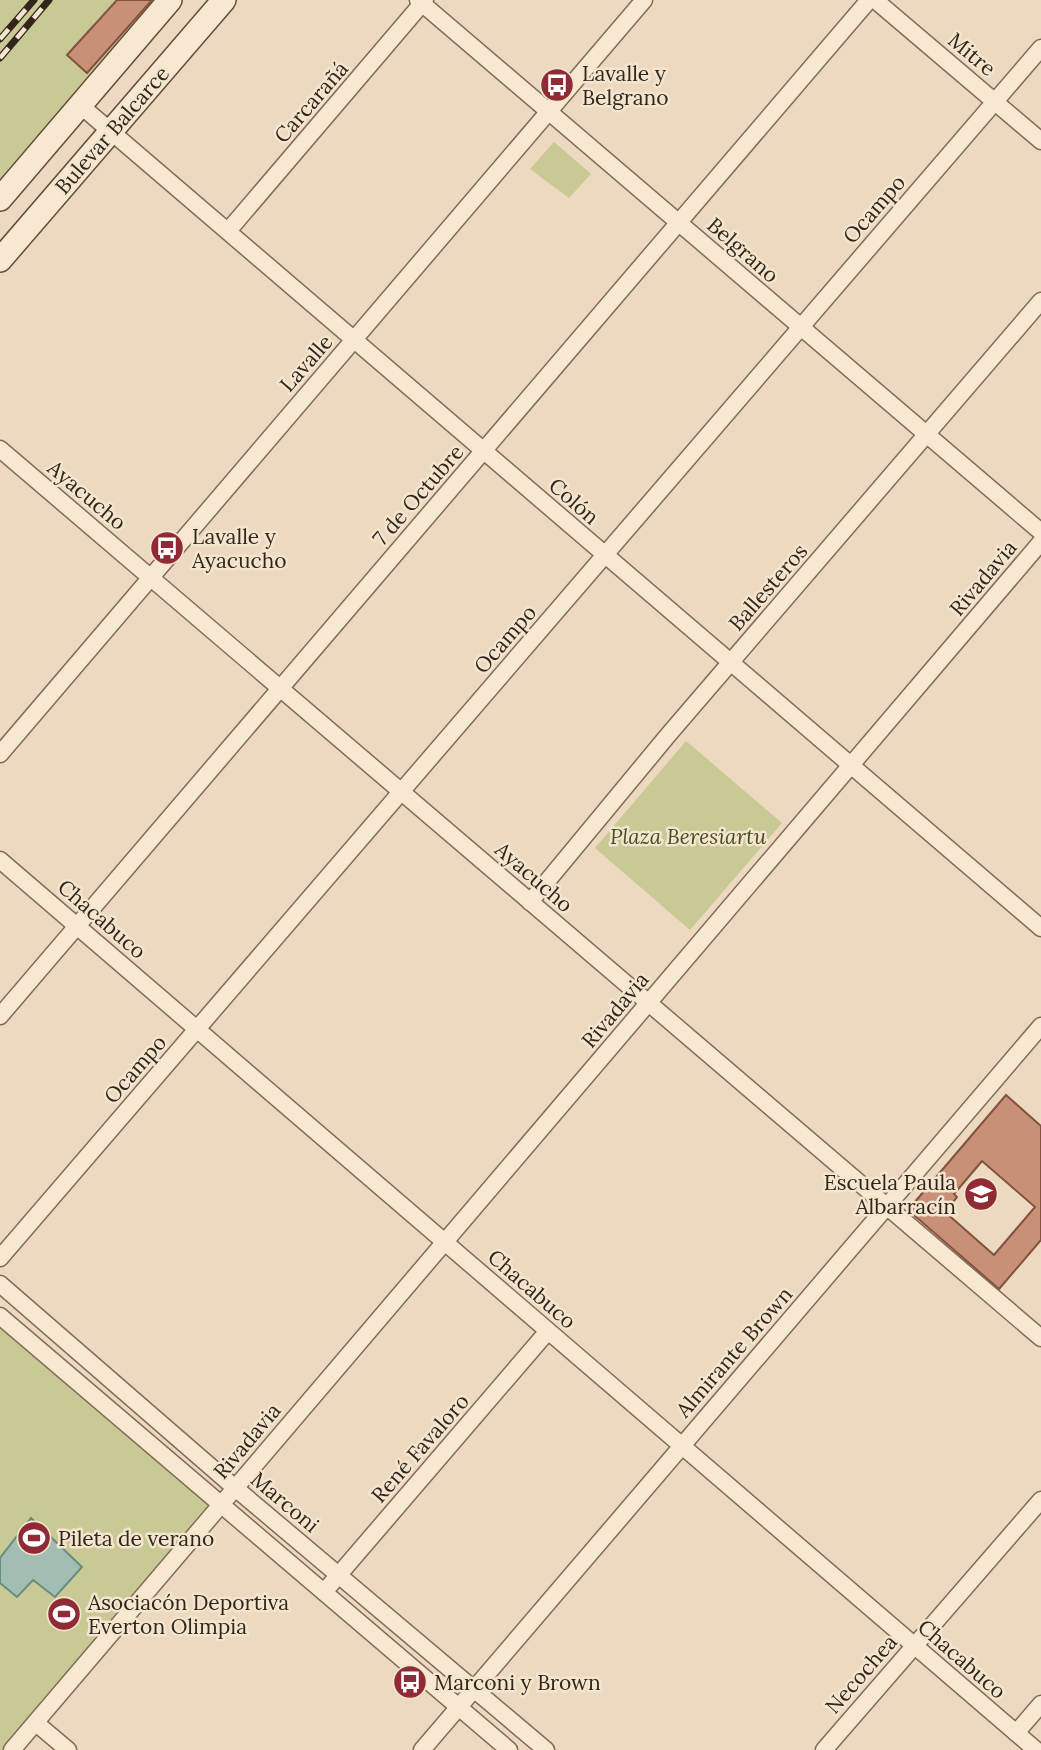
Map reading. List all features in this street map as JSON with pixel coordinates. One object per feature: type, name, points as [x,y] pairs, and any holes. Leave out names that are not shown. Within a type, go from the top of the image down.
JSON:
[{"type":"main road","name":"Bulevar Balcarce","points":[[0,199],[170,0]]},
{"type":"main road","name":"Bulevar Balcarce","points":[[0,260],[223,0]]},
{"type":"street","name":"Lavalle","points":[[0,754],[644,0]]},
{"type":"street","name":"7 de Octubre","points":[[0,1016],[869,0]]},
{"type":"street","name":"Mitre","points":[[875,0],[1041,141]]},
{"type":"street","name":"Belgrano","points":[[422,1],[548,112],[1041,532]]},
{"type":"street","name":"Carcarañá","points":[[228,231],[422,1]]},
{"type":"street","name":"Ocampo","points":[[0,1258],[1041,48]]},
{"type":"street","name":"Colón","points":[[80,104],[1041,928]]},
{"type":"street","name":"Ballesteros","points":[[530,902],[1041,302]]},
{"type":"street","name":"Ayacucho","points":[[0,449],[1041,1338]]},
{"type":"street","name":"Rivadavia","points":[[12,1750],[1041,542]]},
{"type":"street","name":"Chacabuco","points":[[0,860],[1036,1750]]},
{"type":"street","name":"Almirante Brown","points":[[422,1750],[1041,1026]]},
{"type":"street","name":"Marconi","points":[[0,1284],[234,1487],[546,1750]]},
{"type":"street","name":"Marconi","points":[[0,1316],[509,1750]]},
{"type":"street","name":"René Favaloro","points":[[324,1592],[548,1331]]},
{"type":"street","name":"Necochea","points":[[824,1750],[1041,1500]]},
{"type":"street","points":[[1016,1733],[1041,1704]]},
{"type":"street","points":[[36,1723],[68,1750]]},
{"type":"green space","points":[[0,0],[170,0],[0,199]]},
{"type":"green space","points":[[554,142],[591,174],[569,198],[530,169]]},
{"type":"green space","name":"Plaza Beresiartu","points":[[686,741],[782,823],[690,930],[595,848]]},
{"type":"green space","name":"Asociacón Deportiva Everton Olimpia","points":[[0,1316],[221,1505],[12,1750],[0,1750]]},
{"type":"shaded area","name":"Pileta de verano","points":[[31,1518],[82,1567],[55,1597],[33,1580],[17,1597],[0,1583],[0,1558]]},
{"type":"building","points":[[117,0],[152,0],[87,73],[67,55]]},
{"type":"building","name":"Escuela Paula Albarracín","points":[[1006,1095],[1041,1126],[1041,1240],[999,1289],[908,1210]],"holes":[[[982,1161],[1035,1207],[994,1255],[945,1212],[957,1197],[954,1194]]]},
{"type":"railway","points":[[0,39],[34,0]]},
{"type":"railway","points":[[0,58],[49,0]]},
{"type":"place","name":"Lavalle y Belgrano","points":[[557,85]]},
{"type":"place","name":"Lavalle y Ayacucho","points":[[167,548]]},
{"type":"place","name":"Escuela Paula Albarracín","points":[[981,1194]]},
{"type":"place","name":"Pileta de verano","points":[[34,1538]]},
{"type":"place","name":"Asociacón Deportiva Everton Olimpia","points":[[64,1614]]},
{"type":"place","name":"Marconi y Brown","points":[[410,1682]]}]
